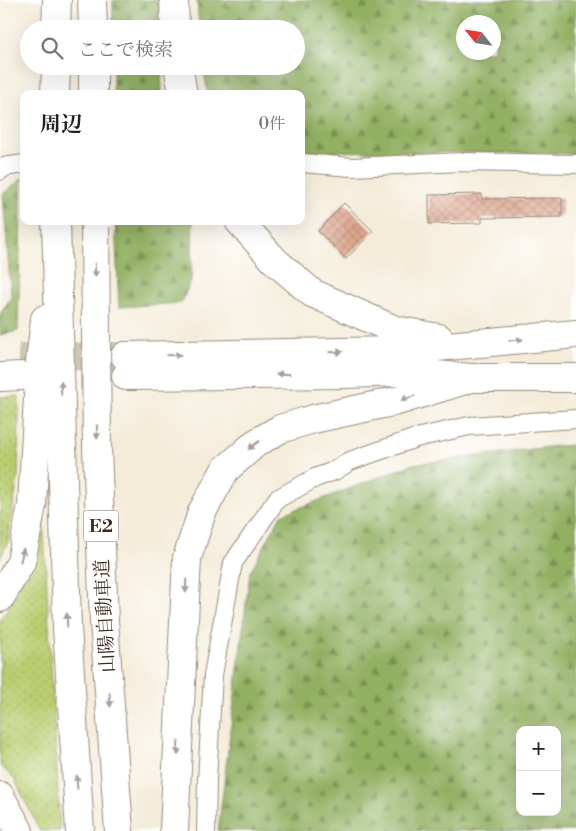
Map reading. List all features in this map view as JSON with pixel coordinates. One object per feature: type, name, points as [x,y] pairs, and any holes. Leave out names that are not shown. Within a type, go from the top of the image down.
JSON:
[{"type":"highway","points":[[56,0],[56,20]]},
{"type":"highway","points":[[92,0],[93,20]]},
{"type":"highway","points":[[174,0],[175,20]]},
{"type":"highway","points":[[55,90],[56,75]]},
{"type":"highway","points":[[93,75],[93,90]]},
{"type":"highway","points":[[180,75],[182,90]]},
{"type":"highway","points":[[0,598],[21,562],[32,505],[40,362],[56,225]]},
{"type":"highway","name":"山陽自動車道","points":[[56,225],[67,627],[80,831]]},
{"type":"highway","name":"山陽自動車道","points":[[95,225],[97,448],[104,622],[119,831]]},
{"type":"highway","points":[[243,225],[275,261],[312,293],[395,330],[474,344]]},
{"type":"highway","points":[[576,334],[394,352],[125,366],[347,374],[400,372],[472,378],[576,378]]},
{"type":"highway","points":[[174,831],[187,558],[202,512],[225,470],[256,443],[280,430],[313,419],[401,400],[472,378]]},
{"type":"highway","points":[[0,796],[19,831]]},
{"type":"street","points":[[305,163],[352,167],[462,162],[576,164]]},
{"type":"street","points":[[0,171],[4,167],[20,165]]},
{"type":"street","points":[[206,831],[206,780],[213,675],[233,563],[277,499],[350,461],[416,438],[469,426],[576,419]]},
{"type":"green space","points":[[113,0],[159,0],[160,20],[113,20]]},
{"type":"green space","points":[[197,0],[576,0],[576,154],[305,151],[305,90],[207,90],[205,75],[305,75],[305,20],[198,20]]},
{"type":"green space","points":[[113,75],[161,75],[162,90],[113,90]]},
{"type":"green space","points":[[20,180],[18,331],[0,335],[0,314],[11,297],[3,194]]},
{"type":"green space","points":[[115,225],[193,225],[191,281],[181,303],[119,307]]},
{"type":"green space","points":[[19,396],[18,476],[8,541],[0,559],[0,397]]},
{"type":"green space","points":[[576,445],[576,831],[218,831],[250,572],[281,515],[413,464]]},
{"type":"green space","points":[[43,516],[60,831],[40,831],[14,778],[0,766],[0,618],[6,612],[30,563]]},
{"type":"building","points":[[482,194],[482,199],[562,198],[562,217],[482,218],[482,223],[429,224],[429,195]]},
{"type":"building","points":[[344,203],[373,231],[346,259],[318,231]]},
{"type":"tunnel","points":[[19,357],[125,356]]},
{"type":"tunnel","points":[[38,376],[126,376]]}]
